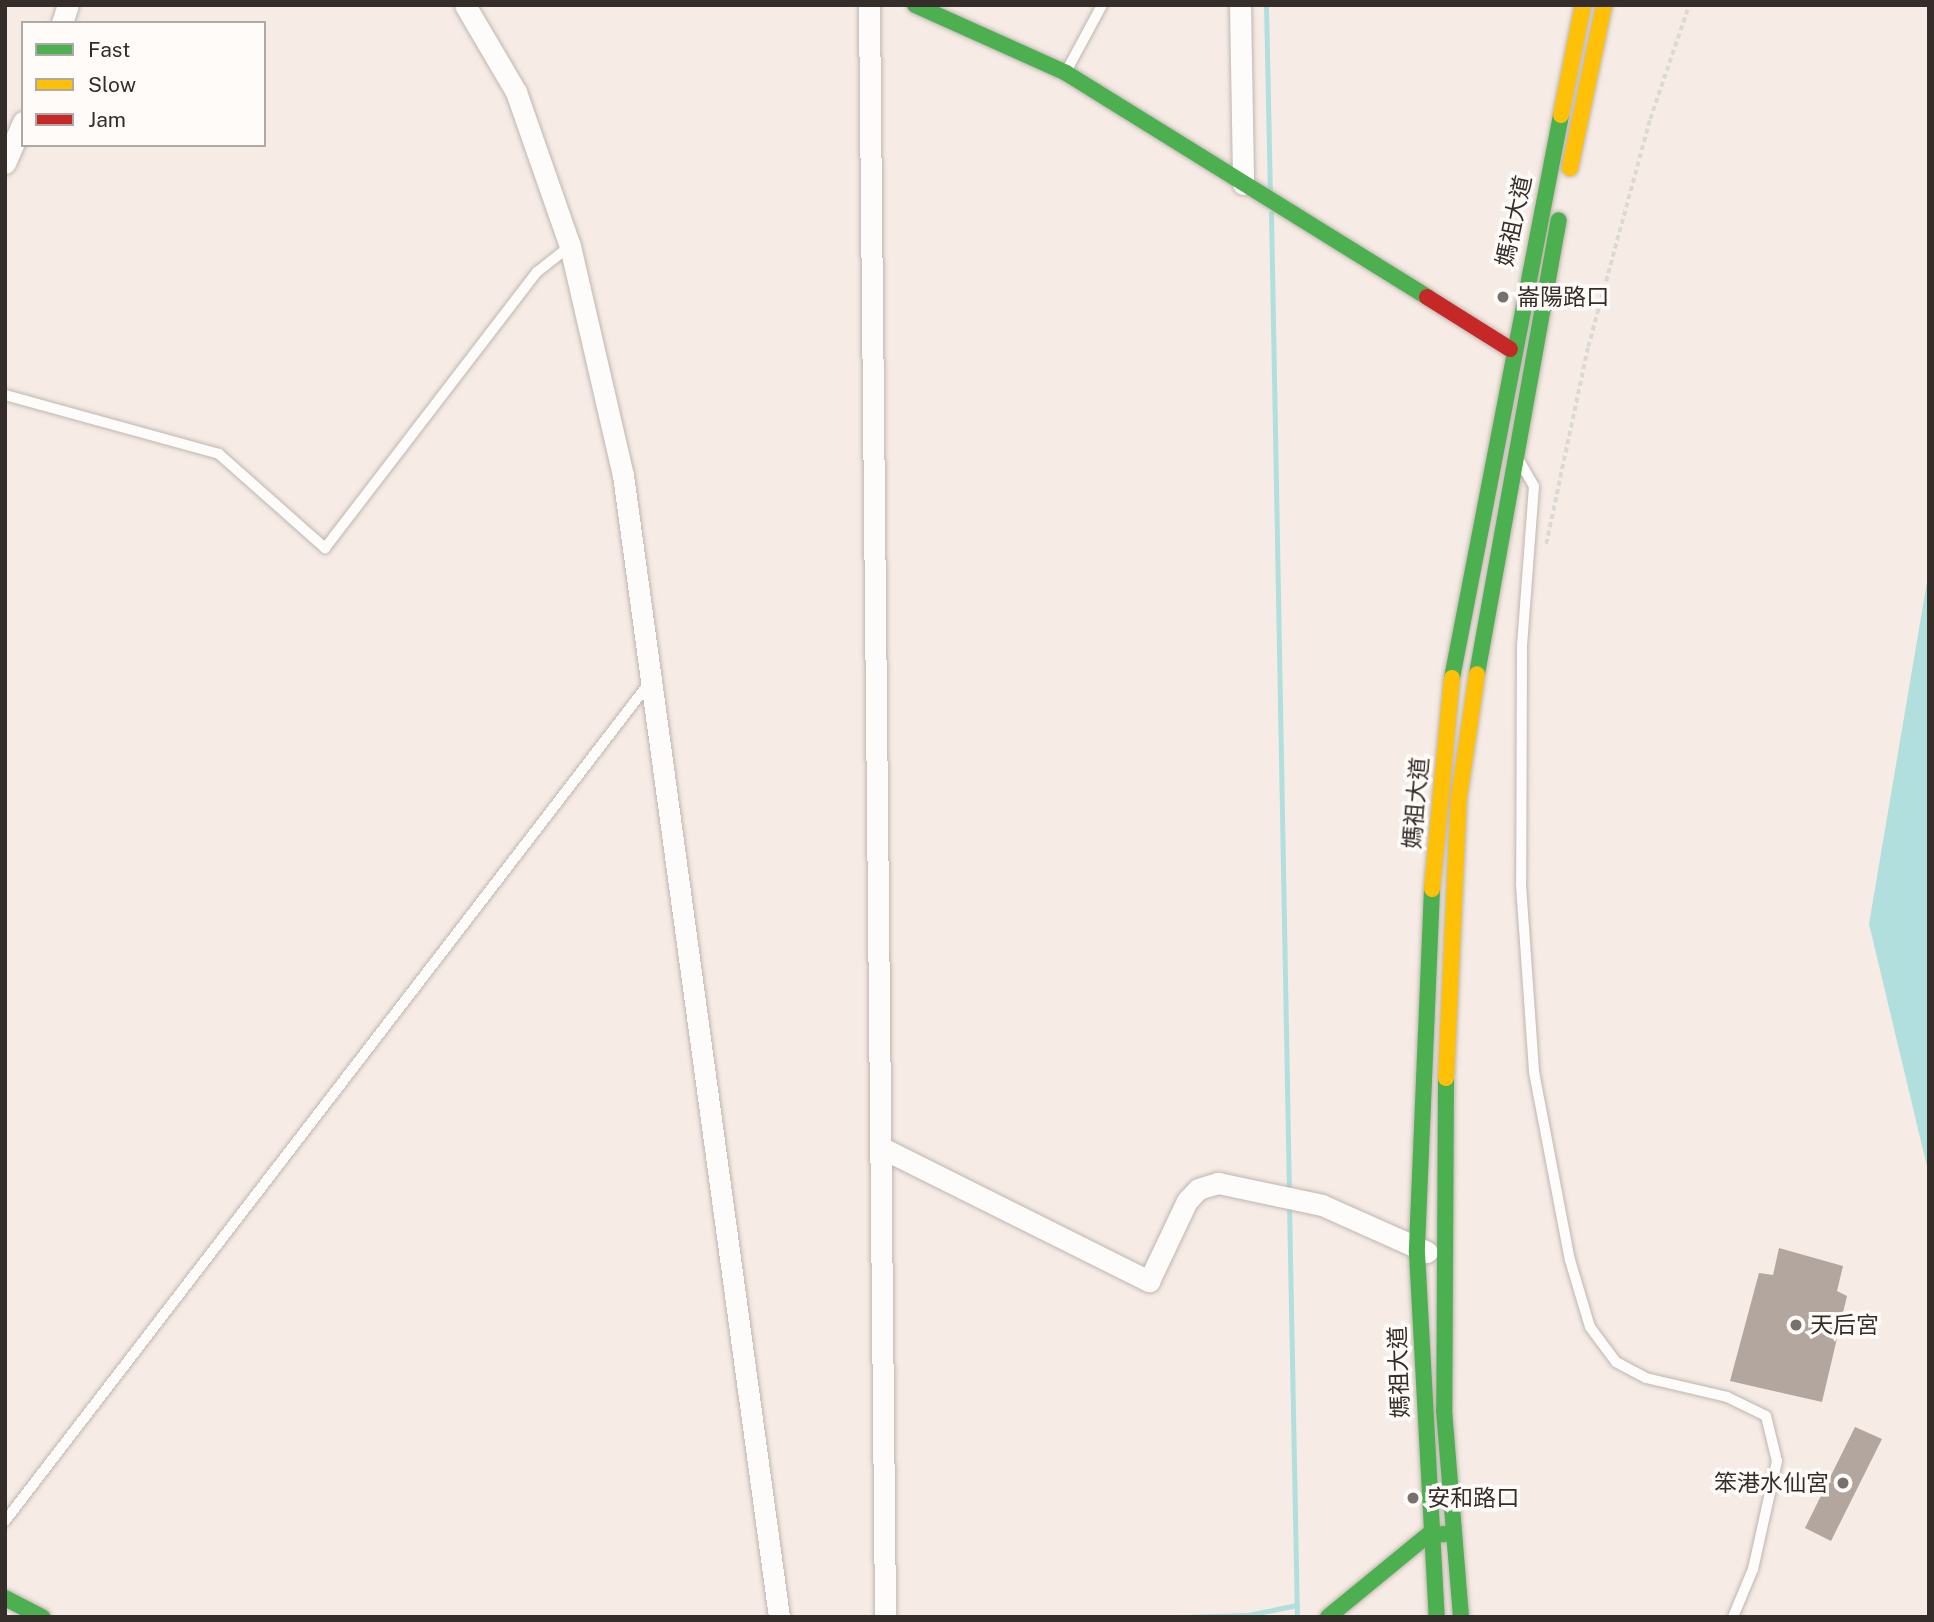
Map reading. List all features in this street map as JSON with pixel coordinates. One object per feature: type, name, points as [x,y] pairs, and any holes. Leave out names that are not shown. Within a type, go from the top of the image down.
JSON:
[{"type":"main road","points":[[915,5],[1066,72],[1510,349],[1514,452]]},
{"type":"main road","name":"媽祖大道","points":[[1437,1617],[1428,1535],[1417,1253],[1422,1029],[1441,777],[1457,627],[1510,349],[1583,5]]},
{"type":"main road","name":"媽祖大道","points":[[1461,1617],[1451,1533],[1443,1251],[1446,995],[1460,797],[1514,452],[1604,5]]},
{"type":"main road","points":[[1328,1617],[1428,1535],[1451,1533]]},
{"type":"main road","points":[[5,1598],[42,1617]]},
{"type":"street","points":[[465,5],[516,92],[570,246],[622,475],[779,1617]]},
{"type":"street","points":[[869,5],[885,1617]]},
{"type":"street","points":[[1240,5],[1243,184]]},
{"type":"street","points":[[5,163],[21,127]]},
{"type":"street","points":[[880,1147],[1149,1281],[1187,1201],[1198,1189],[1218,1184],[1322,1205],[1417,1253],[1443,1251]]},
{"type":"lane","points":[[1066,72],[1102,5]]},
{"type":"lane","points":[[5,395],[219,454],[326,548],[537,272],[570,246]]},
{"type":"lane","points":[[1514,452],[1534,486],[1522,645],[1521,792],[1534,1072],[1570,1260],[1590,1327],[1616,1362],[1646,1378],[1727,1397],[1766,1416],[1777,1461],[1753,1569],[1733,1617]]},
{"type":"lane","points":[[5,1521],[651,681]]},
{"type":"path","points":[[1543,556],[1588,347],[1650,119],[1689,5]]},
{"type":"water","points":[[1929,570],[1929,1175],[1869,924]]},
{"type":"building","name":"天后宮","points":[[1779,1248],[1843,1266],[1837,1291],[1847,1296],[1822,1402],[1730,1381],[1759,1273],[1773,1275]]},
{"type":"building","name":"笨港水仙宮","points":[[1855,1427],[1882,1439],[1831,1541],[1805,1528]]},
{"type":"waterway","points":[[1266,5],[1270,189]]},
{"type":"waterway","points":[[1271,213],[1289,1194]]},
{"type":"waterway","points":[[1289,1203],[1297,1617]]},
{"type":"waterway","points":[[1180,1617],[1248,1615],[1297,1605]]},
{"type":"traffic: fast","points":[[915,5],[1066,73],[1427,297]]},
{"type":"traffic: fast","points":[[1452,678],[1561,115]]},
{"type":"traffic: fast","points":[[1477,674],[1559,220]]},
{"type":"traffic: fast","points":[[1432,889],[1417,1253],[1437,1617]]},
{"type":"traffic: fast","points":[[1446,1078],[1444,1410],[1461,1617]]},
{"type":"traffic: fast","points":[[1328,1617],[1428,1535],[1445,1534]]},
{"type":"traffic: fast","points":[[5,1598],[42,1617]]},
{"type":"traffic: slow","points":[[1561,115],[1583,5]]},
{"type":"traffic: slow","points":[[1570,168],[1604,5]]},
{"type":"traffic: slow","points":[[1446,1078],[1459,797],[1477,674]]},
{"type":"traffic: slow","points":[[1432,889],[1452,678]]},
{"type":"traffic: jam","points":[[1427,297],[1510,349]]},
{"type":"place","name":"崙陽路口","points":[[1503,297]]},
{"type":"place","name":"天后宮","points":[[1796,1325]]},
{"type":"place","name":"笨港水仙宮","points":[[1843,1483]]},
{"type":"place","name":"安和路口","points":[[1413,1498]]}]
